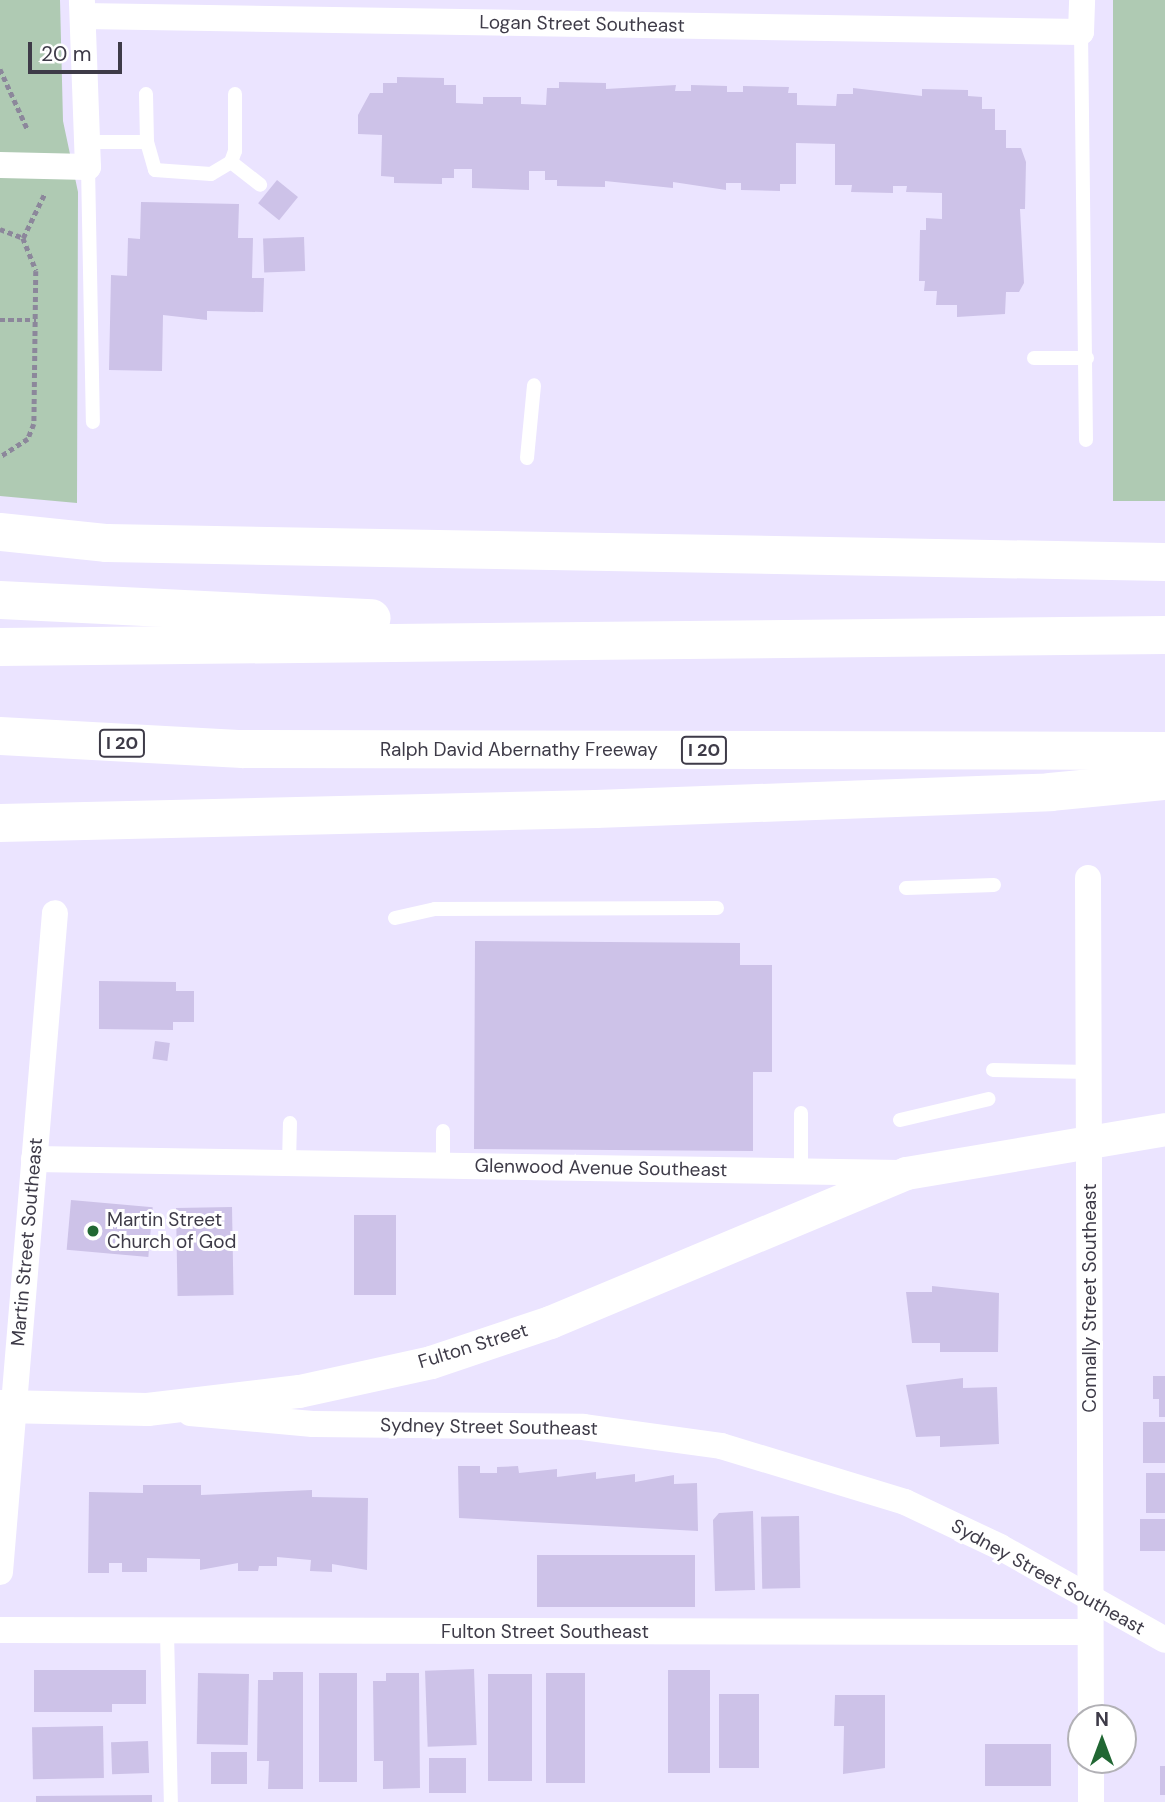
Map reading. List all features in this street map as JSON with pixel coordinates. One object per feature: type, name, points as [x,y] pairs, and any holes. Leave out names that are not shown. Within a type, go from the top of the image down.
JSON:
[{"type":"highway","points":[[0,532],[107,542],[1165,562]]},
{"type":"highway","points":[[0,600],[867,637]]},
{"type":"highway","points":[[0,647],[1165,635]]},
{"type":"highway","name":"Ralph David Abernathy Freeway","points":[[0,736],[243,749],[1165,751]]},
{"type":"highway","points":[[0,758],[243,749]]},
{"type":"highway","points":[[0,823],[596,809],[1050,792],[1165,781]]},
{"type":"street","points":[[1081,32],[1082,0]]},
{"type":"street","points":[[0,165],[87,154],[83,8]]},
{"type":"street","name":"Logan Street Southeast","points":[[83,8],[579,12],[1081,32]]},
{"type":"street","name":"Connally Street Southeast","points":[[1088,878],[1091,1704]]},
{"type":"street","name":"Martin Street Southeast","points":[[0,1572],[7,1406],[34,1159],[55,913]]},
{"type":"street","name":"Glenwood Avenue Southeast","points":[[34,1159],[906,1173],[1165,1129]]},
{"type":"street","name":"Fulton Street","points":[[7,1406],[147,1409],[299,1391],[431,1362],[550,1322],[906,1173]]},
{"type":"street","name":"Sydney Street Southeast","points":[[147,1409],[313,1424],[583,1427],[721,1446],[905,1502],[1165,1640]]},
{"type":"street","name":"Fulton Street Southeast","points":[[0,1630],[167,1633],[1090,1632]]},
{"type":"street","points":[[1091,1774],[1091,1802]]},
{"type":"lane","points":[[1081,32],[1086,440]]},
{"type":"lane","points":[[146,94],[147,142],[155,170],[211,174],[231,162]]},
{"type":"lane","points":[[231,162],[235,94]]},
{"type":"lane","points":[[93,422],[87,154],[147,142]]},
{"type":"lane","points":[[231,162],[260,185]]},
{"type":"lane","points":[[1034,358],[1087,358]]},
{"type":"lane","points":[[527,458],[534,385]]},
{"type":"lane","points":[[906,888],[994,885]]},
{"type":"lane","points":[[395,918],[435,909],[717,908]]},
{"type":"lane","points":[[993,1070],[1089,1072]]},
{"type":"lane","points":[[900,1120],[989,1099]]},
{"type":"lane","points":[[801,1113],[801,1171]]},
{"type":"lane","points":[[289,1163],[290,1123]]},
{"type":"lane","points":[[443,1131],[443,1165]]},
{"type":"lane","points":[[167,1633],[171,1802]]},
{"type":"path","points":[[0,69],[27,128]]},
{"type":"path","points":[[23,238],[40,209],[41,187]]},
{"type":"path","points":[[0,229],[23,238],[36,271],[34,424],[28,439],[0,457]]},
{"type":"path","points":[[0,320],[36,320]]},
{"type":"green space","points":[[0,0],[60,0],[63,121],[78,192],[77,503],[0,496]]},
{"type":"green space","points":[[1113,0],[1165,0],[1165,501],[1113,501]]},
{"type":"building","points":[[397,77],[444,78],[444,85],[456,85],[456,103],[483,104],[483,97],[521,97],[521,104],[546,105],[547,88],[559,88],[559,82],[606,83],[606,89],[676,85],[675,91],[691,91],[691,85],[727,86],[727,92],[743,92],[743,86],[789,87],[788,93],[797,93],[797,105],[836,106],[837,94],[853,94],[853,88],[922,96],[922,89],[968,90],[968,96],[982,97],[982,109],[995,109],[995,130],[1006,130],[1006,148],[1021,148],[1026,162],[1025,209],[1020,209],[1024,283],[1019,292],[1006,292],[1005,314],[957,317],[957,305],[936,305],[937,291],[924,291],[925,281],[919,281],[920,230],[926,230],[926,218],[942,219],[942,193],[906,192],[907,186],[893,186],[893,193],[851,192],[852,185],[835,185],[835,144],[796,143],[796,184],[780,184],[780,191],[741,190],[741,183],[726,183],[726,190],[673,182],[673,188],[605,181],[605,187],[557,186],[557,180],[545,180],[545,171],[529,171],[529,190],[472,188],[472,169],[454,169],[454,178],[442,178],[442,184],[394,183],[394,177],[381,176],[382,135],[358,134],[358,115],[370,93],[383,93],[383,83],[397,83]]},
{"type":"building","points":[[277,180],[298,197],[279,220],[258,203]]},
{"type":"building","points":[[141,202],[239,204],[238,238],[253,238],[252,278],[264,278],[263,312],[207,311],[207,320],[163,315],[162,371],[109,370],[111,275],[127,276],[128,238],[140,239]]},
{"type":"building","points":[[304,237],[305,271],[264,272],[263,238]]},
{"type":"building","points":[[475,941],[740,943],[740,965],[772,965],[772,1072],[753,1072],[753,1151],[474,1149]]},
{"type":"building","points":[[99,981],[176,982],[176,991],[194,991],[194,1022],[173,1022],[173,1030],[99,1029]]},
{"type":"building","points":[[155,1041],[170,1043],[167,1061],[152,1059]]},
{"type":"building","points":[[71,1200],[153,1207],[148,1257],[67,1250]]},
{"type":"building","points":[[232,1207],[234,1295],[178,1296],[176,1208]]},
{"type":"building","points":[[354,1215],[396,1215],[396,1295],[354,1295]]},
{"type":"building","points":[[932,1286],[999,1293],[998,1352],[940,1352],[940,1343],[912,1343],[906,1292],[932,1292]]},
{"type":"building","points":[[1153,1376],[1165,1376],[1165,1417],[1159,1417],[1159,1399],[1153,1399]]},
{"type":"building","points":[[963,1378],[963,1388],[997,1387],[999,1444],[940,1447],[940,1436],[916,1437],[906,1385]]},
{"type":"building","points":[[1143,1422],[1165,1422],[1165,1463],[1143,1463]]},
{"type":"building","points":[[458,1466],[480,1466],[480,1473],[497,1473],[497,1467],[518,1466],[519,1473],[557,1469],[557,1477],[596,1472],[596,1479],[635,1474],[635,1482],[674,1475],[674,1484],[697,1483],[698,1531],[459,1518]]},
{"type":"building","points":[[1146,1473],[1165,1473],[1165,1513],[1146,1513]]},
{"type":"building","points":[[143,1485],[201,1485],[201,1495],[312,1490],[312,1497],[368,1498],[367,1570],[332,1564],[332,1572],[310,1571],[311,1560],[277,1557],[277,1566],[259,1566],[258,1571],[238,1571],[238,1563],[200,1570],[200,1559],[147,1558],[147,1572],[122,1572],[122,1563],[109,1563],[109,1573],[88,1573],[89,1492],[143,1493]]},
{"type":"building","points":[[753,1511],[755,1590],[715,1591],[713,1520],[719,1513]]},
{"type":"building","points":[[799,1516],[800,1588],[762,1589],[761,1517]]},
{"type":"building","points":[[1140,1519],[1165,1519],[1165,1551],[1140,1551]]},
{"type":"building","points":[[537,1555],[695,1555],[695,1607],[537,1607]]},
{"type":"building","points":[[474,1669],[477,1745],[428,1747],[425,1671]]},
{"type":"building","points":[[34,1670],[146,1670],[146,1704],[112,1704],[112,1712],[34,1712]]},
{"type":"building","points":[[668,1670],[710,1670],[710,1773],[668,1773]]},
{"type":"building","points":[[273,1672],[303,1672],[303,1789],[268,1789],[269,1761],[257,1761],[258,1680],[273,1680]]},
{"type":"building","points":[[198,1673],[249,1674],[248,1745],[197,1744]]},
{"type":"building","points":[[319,1673],[357,1673],[357,1782],[319,1782]]},
{"type":"building","points":[[386,1673],[419,1673],[420,1788],[383,1789],[383,1761],[374,1761],[373,1681],[386,1681]]},
{"type":"building","points":[[546,1673],[585,1673],[585,1783],[546,1783]]},
{"type":"building","points":[[488,1674],[532,1674],[532,1781],[488,1781]]},
{"type":"building","points":[[719,1694],[759,1694],[759,1768],[719,1768]]},
{"type":"building","points":[[835,1695],[885,1695],[885,1768],[843,1774],[844,1726],[834,1726]]},
{"type":"building","points":[[103,1726],[104,1778],[33,1779],[32,1727]]},
{"type":"building","points":[[148,1741],[149,1773],[112,1774],[111,1742]]},
{"type":"building","points":[[985,1744],[1051,1744],[1051,1786],[985,1786]]},
{"type":"building","points":[[211,1752],[247,1752],[247,1784],[211,1784]]},
{"type":"building","points":[[429,1758],[466,1758],[466,1793],[429,1793]]},
{"type":"building","points":[[1160,1766],[1165,1766],[1165,1795],[1160,1795]]},
{"type":"building","points":[[152,1795],[152,1802],[36,1802],[36,1796]]},
{"type":"place","name":"Martin Street Church of God","points":[[93,1231]]}]
